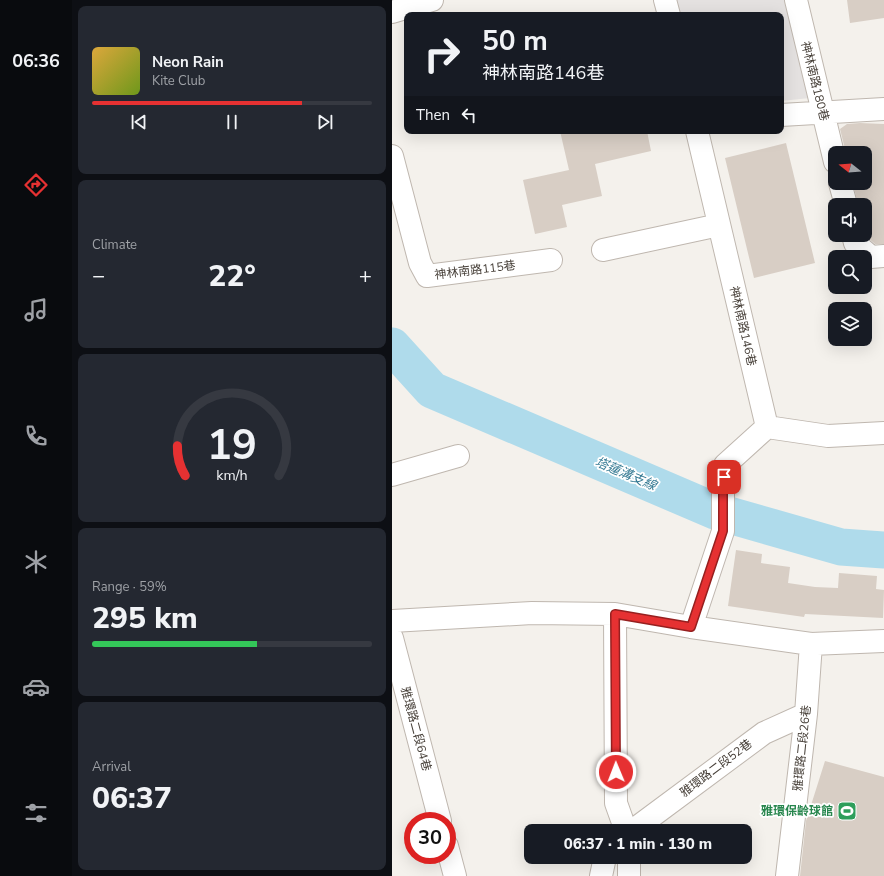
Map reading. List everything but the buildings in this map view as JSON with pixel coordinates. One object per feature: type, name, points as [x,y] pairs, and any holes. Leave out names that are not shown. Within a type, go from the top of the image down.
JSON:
[{"type":"street","points":[[392,12],[432,0]]},
{"type":"street","points":[[665,0],[668,12]]},
{"type":"street","name":"神林南路180巷","points":[[796,0],[831,146]]},
{"type":"street","points":[[784,115],[884,109]]},
{"type":"street","name":"神林南路146巷","points":[[697,134],[767,427]]},
{"type":"street","name":"神林南路115巷","points":[[392,156],[420,263],[427,276],[552,260]]},
{"type":"street","points":[[603,250],[719,225]]},
{"type":"street","points":[[855,242],[871,257],[884,256]]},
{"type":"street","points":[[691,627],[723,531],[723,490],[725,465],[767,427],[828,436],[884,433]]},
{"type":"street","points":[[392,475],[458,456]]},
{"type":"street","points":[[392,621],[532,613],[615,614],[691,627],[811,644],[884,641]]},
{"type":"street","points":[[612,824],[616,803],[615,614]]},
{"type":"street","name":"雅環路二段64巷","points":[[392,638],[438,812]]},
{"type":"street","name":"雅環路二段26巷","points":[[787,876],[806,714],[811,644]]},
{"type":"street","name":"雅環路二段52巷","points":[[641,824],[764,733],[806,714]]},
{"type":"street","points":[[616,803],[624,824]]},
{"type":"street","points":[[452,864],[455,876]]},
{"type":"street","points":[[601,876],[604,864]]},
{"type":"street","points":[[629,864],[630,876]]},
{"type":"shaded area","points":[[670,0],[786,0],[810,98],[784,101],[784,12],[673,12]]},
{"type":"waterway","name":"塔蓮溝支線","points":[[392,346],[432,390],[715,511],[841,547],[884,550]]},
{"type":"place","name":"雅環保齡球館","points":[[847,811]]},
{"type":"route","points":[[616,772],[615,614],[691,627],[723,531],[724,477]]}]
